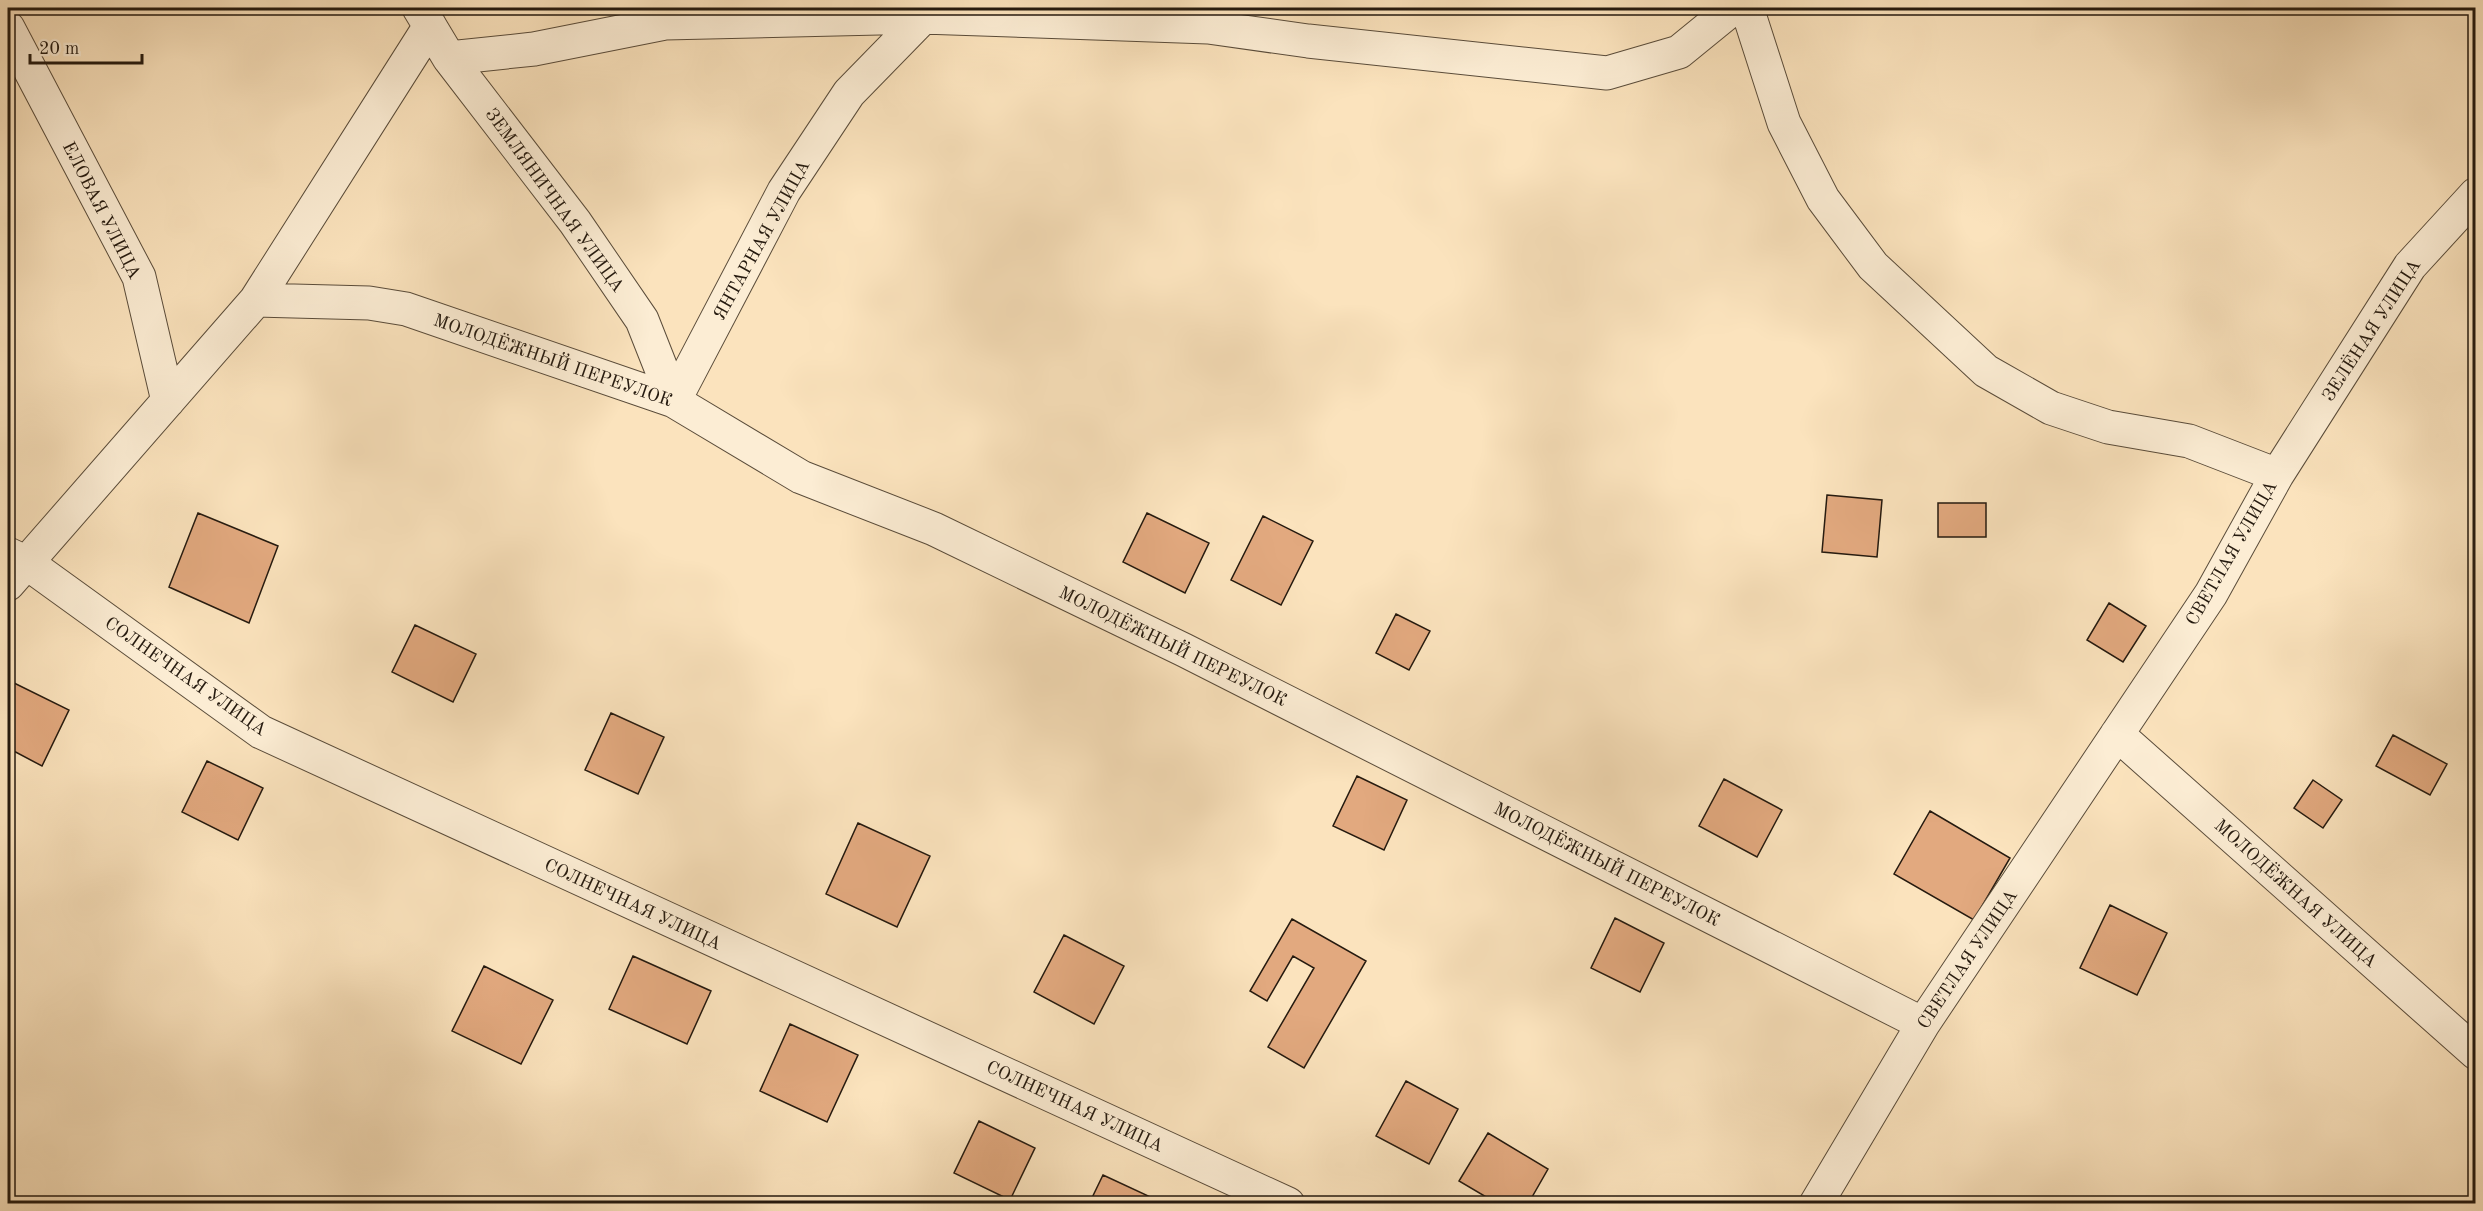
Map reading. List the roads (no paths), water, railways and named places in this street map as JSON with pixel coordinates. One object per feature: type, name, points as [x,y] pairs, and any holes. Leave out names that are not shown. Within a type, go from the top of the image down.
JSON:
[{"type":"street","points":[[449,58],[534,49],[665,23],[927,13],[1208,27],[1308,41],[1607,73],[1679,52],[1732,8]]},
{"type":"street","name":"СВЕТЛАЯ УЛИЦА","points":[[1747,8],[1784,123],[1823,199],[1874,266],[1986,371],[2050,408],[2108,427],[2189,441],[2277,475],[2211,594],[1923,1024],[1816,1203]]},
{"type":"street","name":"ЯНТАРНАЯ УЛИЦА","points":[[674,400],[784,191],[849,93],[927,13]]},
{"type":"street","points":[[14,567],[168,401],[256,300],[424,17]]},
{"type":"street","name":"ЗЕМЛЯНИЧНАЯ УЛИЦА","points":[[424,17],[449,58],[575,222],[642,320],[674,400]]},
{"type":"street","name":"ЕЛОВАЯ УЛИЦА","points":[[8,28],[139,277],[168,401]]},
{"type":"street","name":"ЗЕЛЁНАЯ УЛИЦА","points":[[2277,475],[2410,266],[2475,194]]},
{"type":"street","name":"МОЛОДЁЖНЫЙ ПЕРЕУЛОК","points":[[256,300],[369,303],[406,309],[674,400],[801,477],[934,529],[1184,650],[1923,1024]]},
{"type":"street","name":"СОЛНЕЧНАЯ УЛИЦА","points":[[14,567],[261,732],[1288,1203]]},
{"type":"street","name":"МОЛОДЁЖНАЯ УЛИЦА","points":[[2117,734],[2475,1053]]}]
